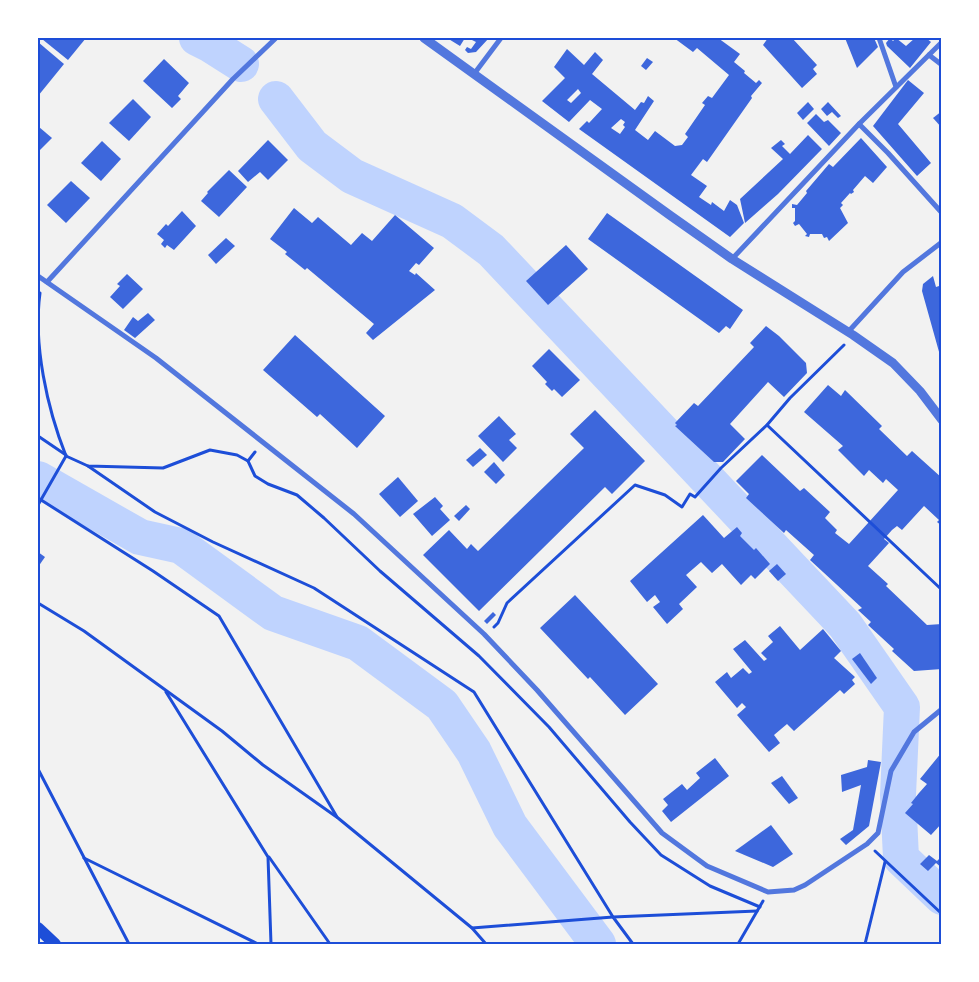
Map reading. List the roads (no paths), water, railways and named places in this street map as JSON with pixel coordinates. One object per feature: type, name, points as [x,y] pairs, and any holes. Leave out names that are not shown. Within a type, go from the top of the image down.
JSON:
[{"type":"main road","points":[[38,928],[55,944]]},
{"type":"street","points":[[47,282],[233,79],[276,38]]},
{"type":"street","points":[[424,38],[732,259],[893,362],[920,391],[942,420]]},
{"type":"street","points":[[474,74],[501,38]]},
{"type":"street","points":[[879,38],[896,87]]},
{"type":"street","points":[[732,259],[859,124],[942,42]]},
{"type":"street","points":[[928,55],[942,65]]},
{"type":"street","points":[[859,124],[942,213]]},
{"type":"street","points":[[850,333],[903,272],[942,242]]},
{"type":"street","points":[[38,276],[156,358],[354,514],[484,634],[537,690],[662,833],[707,866],[768,892],[794,890],[805,886],[867,844],[878,833],[891,771],[914,732],[942,709]]},
{"type":"waterway","points":[[197,38],[241,64]]},
{"type":"waterway","points":[[276,99],[312,146],[352,176],[452,221],[491,250],[845,625],[902,707],[898,795],[901,858],[942,897]]},
{"type":"waterway","points":[[38,479],[140,537],[181,546],[273,613],[358,643],[442,705],[474,752],[510,826],[598,944]]}]
